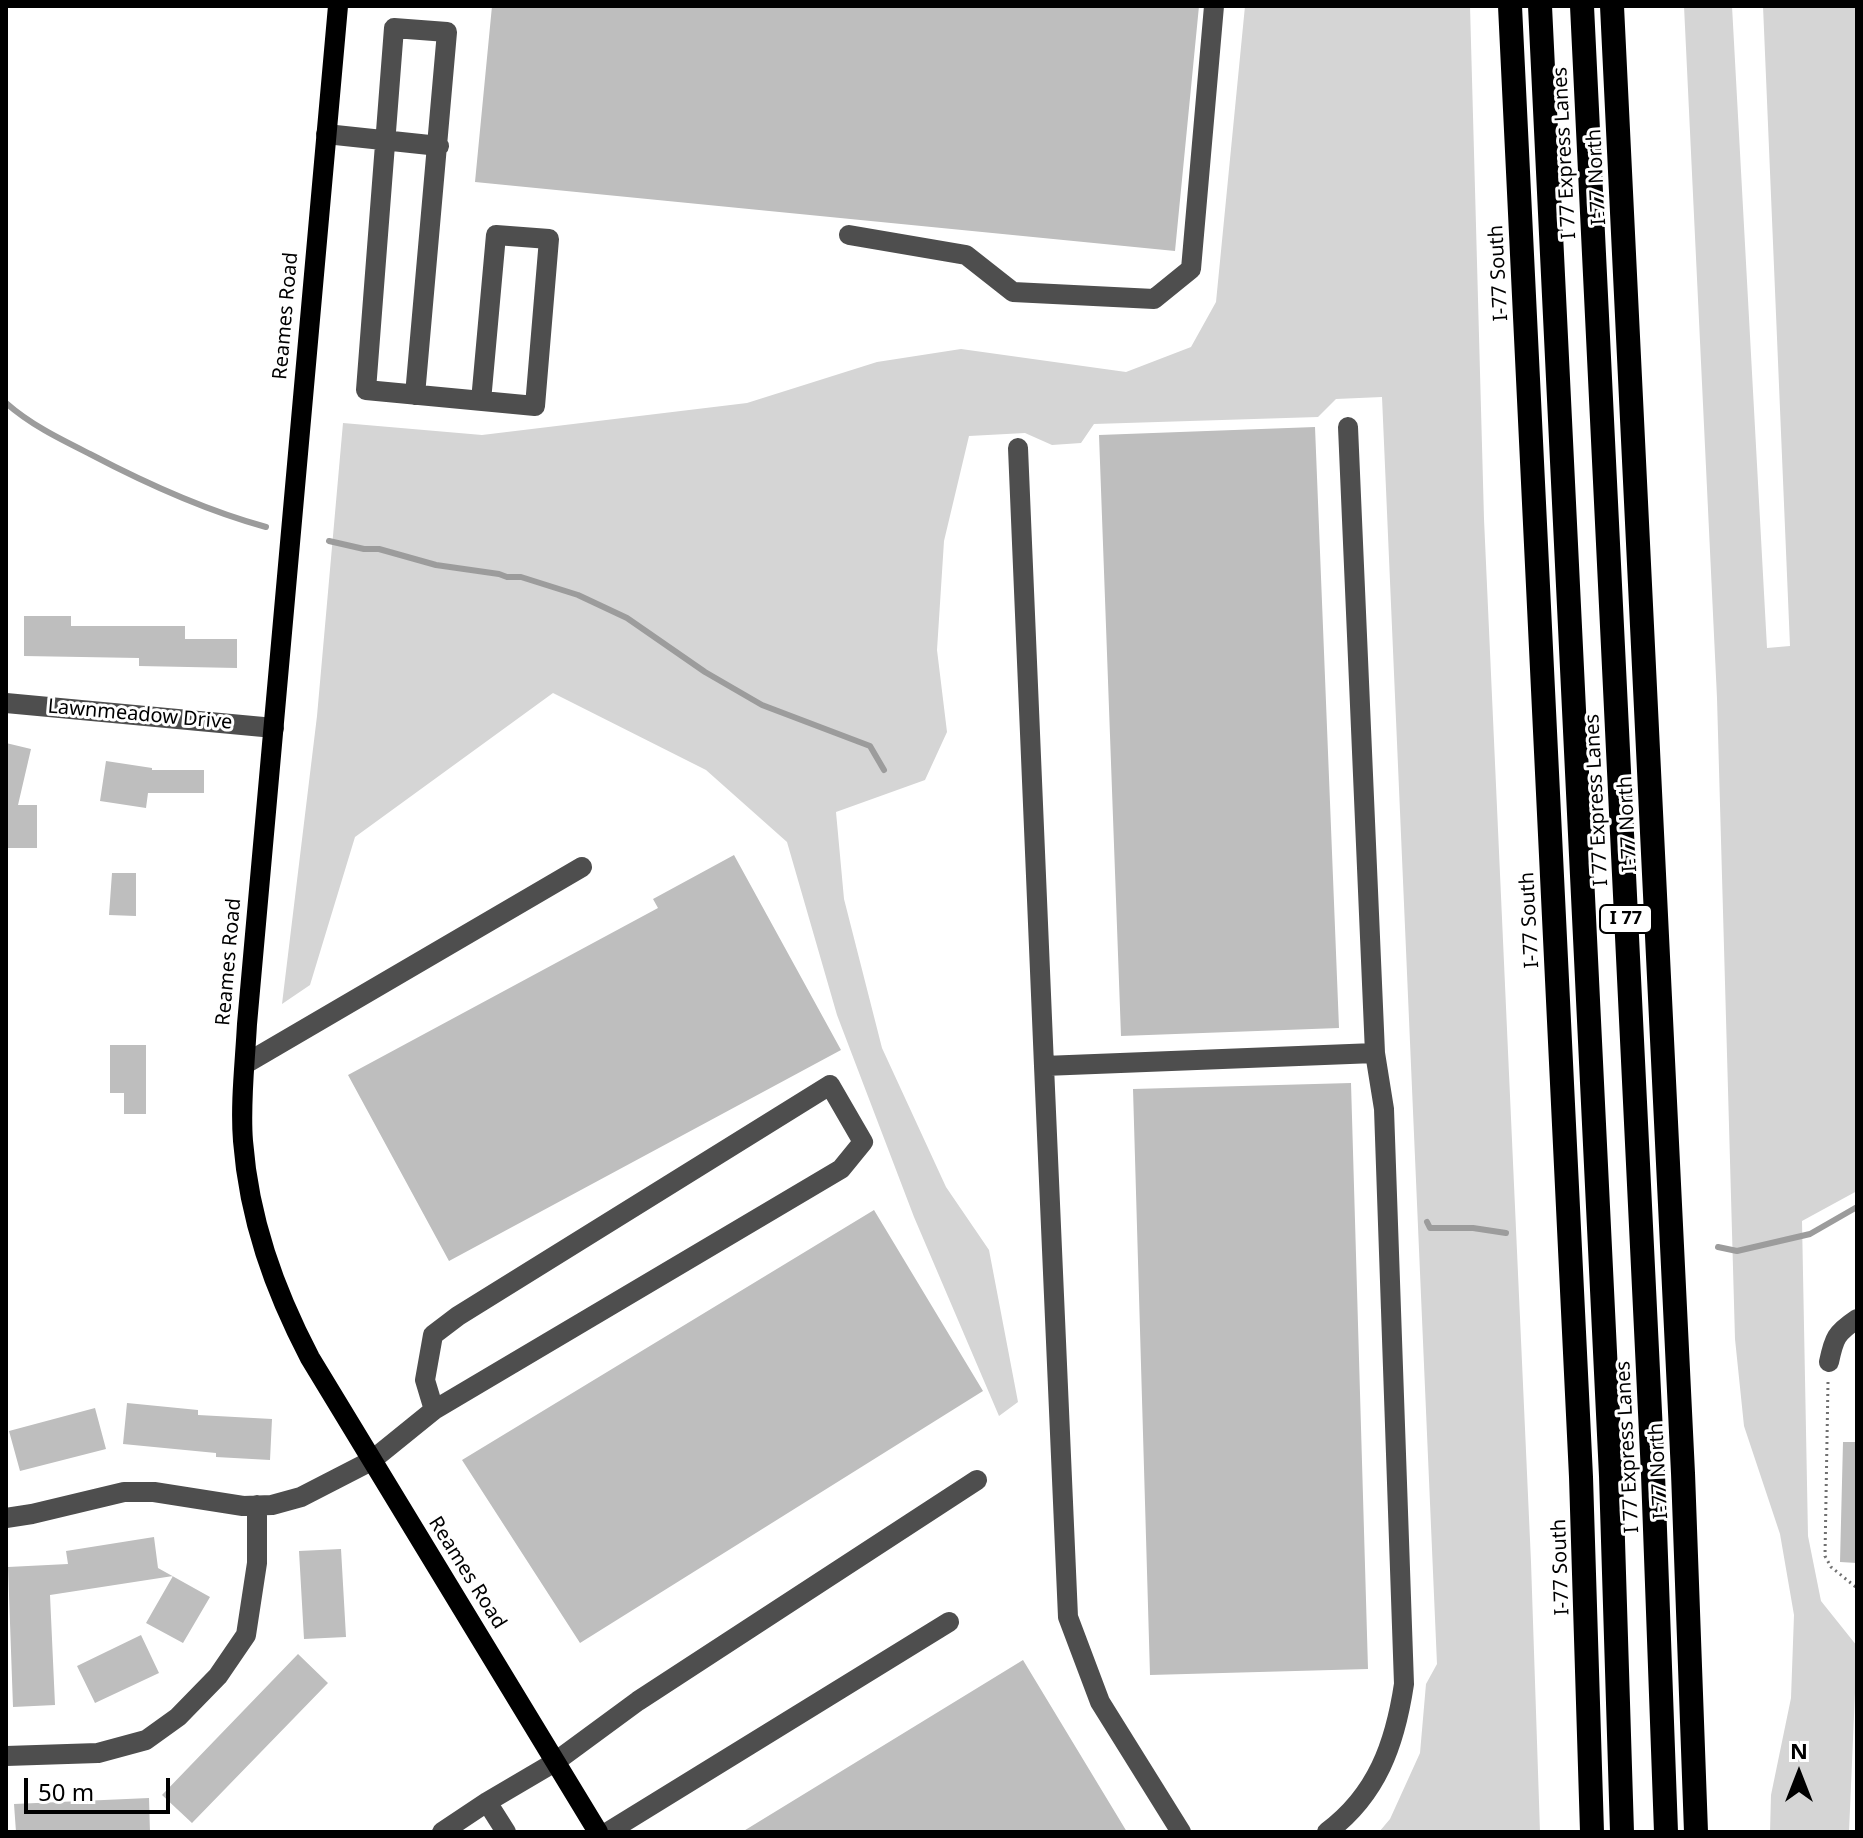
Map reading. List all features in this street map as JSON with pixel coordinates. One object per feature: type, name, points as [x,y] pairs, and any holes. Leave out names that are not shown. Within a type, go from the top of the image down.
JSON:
[{"type":"highway","name":"I-77 South","points":[[1510,6],[1581,1477],[1592,1832]]},
{"type":"highway","name":"I 77 Express Lanes","points":[[1540,6],[1611,1476],[1622,1832]]},
{"type":"highway","name":"I 77 Express Lanes","points":[[1582,6],[1653,1474],[1666,1832]]},
{"type":"highway","name":"I-77 North","points":[[1612,6],[1683,1473],[1696,1832]]},
{"type":"main road","name":"Reames Road","points":[[338,6],[245,1064],[243,1143],[251,1204],[267,1265],[285,1311],[310,1358],[598,1832]]},
{"type":"street","points":[[849,235],[966,255],[1013,292],[1154,299],[1191,269],[1214,6]]},
{"type":"street","points":[[415,395],[447,32],[394,28],[366,390],[415,395],[535,406],[549,239],[496,235],[481,401]]},
{"type":"street","points":[[326,134],[439,146]]},
{"type":"street","points":[[1327,1832],[1346,1818],[1382,1770],[1399,1721],[1404,1684],[1384,1109],[1375,1053],[1348,427]]},
{"type":"street","points":[[1018,448],[1068,1617],[1100,1702],[1181,1832]]},
{"type":"street","name":"Lawnmeadow Drive","points":[[6,703],[274,728]]},
{"type":"street","points":[[245,1064],[582,867]]},
{"type":"street","points":[[1044,1066],[1375,1053]]},
{"type":"street","points":[[6,1518],[124,1492],[154,1492],[243,1506],[272,1505],[301,1497],[371,1461],[434,1410],[841,1169],[863,1142],[830,1085],[458,1316],[433,1335],[425,1380],[434,1410]]},
{"type":"street","points":[[1829,1362],[1833,1341],[1840,1330],[1857,1319]]},
{"type":"street","points":[[442,1832],[555,1762],[638,1701],[977,1480]]},
{"type":"street","points":[[6,1756],[98,1753],[146,1740],[178,1717],[218,1676],[246,1635],[257,1563],[257,1505]]},
{"type":"street","points":[[608,1832],[949,1622]]},
{"type":"street","points":[[487,1802],[506,1832]]},
{"type":"path","points":[[1829,1362],[1825,1556],[1831,1567],[1857,1588]]},
{"type":"shaded area","points":[[1245,6],[1470,6],[1484,519],[1531,1562],[1540,1832],[1379,1832],[1390,1819],[1420,1753],[1426,1684],[1437,1664],[1382,397],[1336,399],[1318,417],[1094,424],[1081,443],[1052,445],[1025,433],[969,436],[944,541],[937,650],[947,732],[925,780],[836,812],[844,899],[882,1048],[946,1187],[989,1250],[1018,1402],[999,1416],[914,1217],[837,1015],[787,842],[706,770],[553,693],[355,837],[310,985],[282,1004],[317,716],[343,423],[482,435],[747,403],[877,362],[961,349],[1126,372],[1191,347],[1216,302]]},
{"type":"shaded area","points":[[1684,6],[1732,6],[1767,648],[1790,646],[1763,6],[1857,6],[1857,1191],[1802,1221],[1808,1536],[1821,1601],[1857,1646],[1849,1832],[1770,1832],[1771,1795],[1791,1698],[1794,1615],[1780,1534],[1744,1426],[1735,1339],[1717,698]]},
{"type":"building","points":[[492,6],[1199,6],[1175,251],[475,182]]},
{"type":"building","points":[[1315,427],[1339,1028],[1121,1036],[1099,435]]},
{"type":"building","points":[[24,616],[71,616],[71,626],[185,626],[185,639],[237,639],[237,668],[139,666],[139,658],[24,656]]},
{"type":"building","points":[[6,743],[31,749],[18,805],[37,805],[37,848],[8,848]]},
{"type":"building","points":[[106,761],[152,770],[204,770],[204,793],[148,793],[146,808],[100,801]]},
{"type":"building","points":[[734,855],[841,1050],[449,1261],[348,1075],[658,908],[653,899]]},
{"type":"building","points":[[112,873],[136,873],[136,916],[109,915]]},
{"type":"building","points":[[110,1045],[146,1045],[146,1114],[124,1114],[124,1093],[110,1093]]},
{"type":"building","points":[[1351,1083],[1368,1669],[1150,1675],[1133,1089]]},
{"type":"building","points":[[874,1210],[983,1391],[580,1643],[462,1460]]},
{"type":"building","points":[[127,1403],[198,1410],[198,1415],[272,1419],[270,1460],[216,1457],[216,1453],[123,1444]]},
{"type":"building","points":[[95,1408],[106,1449],[20,1471],[9,1431]]},
{"type":"building","points":[[1843,1442],[1857,1442],[1857,1563],[1840,1562]]},
{"type":"building","points":[[154,1537],[158,1568],[172,1576],[50,1595],[55,1705],[13,1707],[8,1567],[68,1564],[66,1551]]},
{"type":"building","points":[[341,1549],[346,1637],[304,1639],[299,1551]]},
{"type":"building","points":[[173,1576],[210,1597],[183,1643],[146,1623]]},
{"type":"building","points":[[141,1635],[159,1673],[95,1703],[77,1666]]},
{"type":"building","points":[[298,1654],[328,1683],[192,1823],[162,1795]]},
{"type":"building","points":[[1023,1660],[1127,1832],[742,1832]]},
{"type":"building","points":[[149,1798],[150,1832],[16,1832],[14,1804]]},
{"type":"waterway","points":[[6,403],[46,431],[133,476],[198,504],[266,527]]},
{"type":"waterway","points":[[329,541],[379,549],[436,565],[521,577],[578,595],[627,618],[705,672],[762,705],[870,746],[884,770]]},
{"type":"waterway","points":[[1718,1247],[1737,1251],[1810,1234],[1857,1207]]},
{"type":"waterway","points":[[1427,1222],[1430,1228],[1473,1228],[1506,1233]]}]
